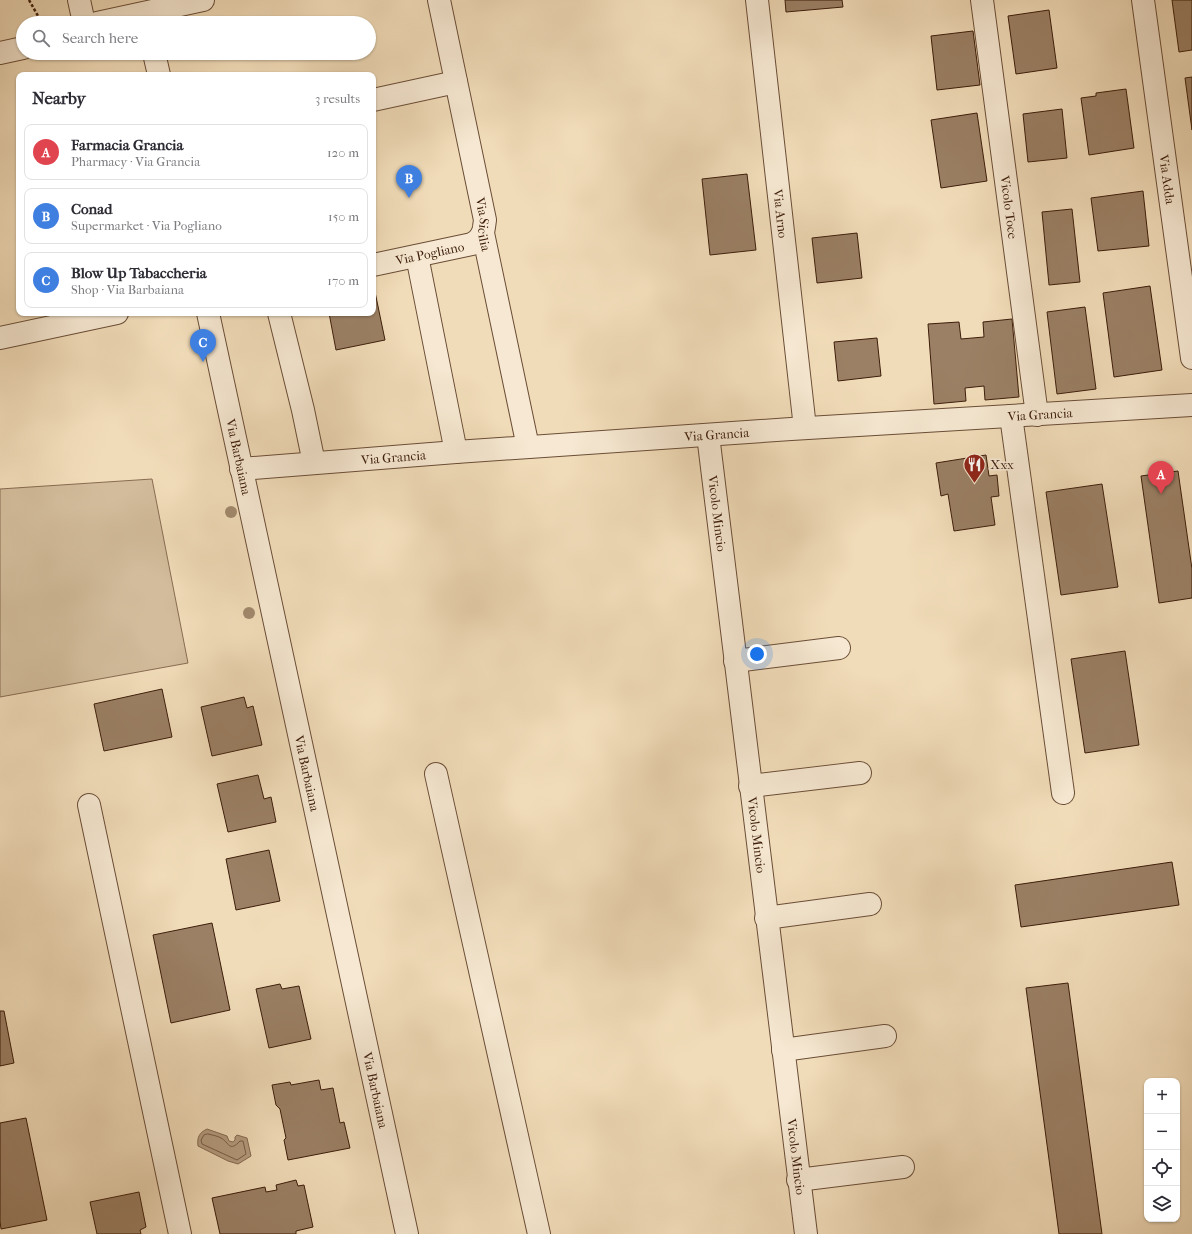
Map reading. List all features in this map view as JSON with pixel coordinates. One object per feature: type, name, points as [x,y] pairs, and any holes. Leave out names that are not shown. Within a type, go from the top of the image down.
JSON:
[{"type":"street","points":[[79,0],[82,16]]},
{"type":"street","points":[[153,16],[204,0]]},
{"type":"street","name":"Via Sicilia","points":[[439,0],[485,220],[483,233],[528,447]]},
{"type":"street","name":"Via Arno","points":[[757,0],[805,428]]},
{"type":"street","name":"Vicolo Toce","points":[[982,0],[1037,415]]},
{"type":"street","name":"Via Adda","points":[[1143,0],[1192,358]]},
{"type":"street","points":[[0,54],[16,50]]},
{"type":"street","points":[[156,60],[158,72]]},
{"type":"street","points":[[376,99],[456,82]]},
{"type":"street","name":"Via Pogliano","points":[[376,264],[472,244],[478,240],[483,233]]},
{"type":"street","points":[[417,256],[456,452]]},
{"type":"street","points":[[0,338],[103,316]]},
{"type":"street","name":"Via Barbaiana","points":[[209,316],[407,1234]]},
{"type":"street","points":[[280,316],[314,462]]},
{"type":"street","name":"Via Grancia","points":[[241,469],[314,462],[805,428],[1192,405]]},
{"type":"street","points":[[1011,416],[1063,793]]},
{"type":"street","name":"Vicolo Mincio","points":[[708,435],[782,1050],[806,1234]]},
{"type":"street","points":[[735,661],[839,648]]},
{"type":"street","points":[[750,786],[860,773]]},
{"type":"street","points":[[436,774],[539,1234]]},
{"type":"street","points":[[89,805],[180,1234]]},
{"type":"street","points":[[766,918],[870,904]]},
{"type":"street","points":[[782,1050],[885,1036]]},
{"type":"street","points":[[798,1180],[903,1167]]},
{"type":"path","points":[[29,0],[38,16]]},
{"type":"shaded area","points":[[152,479],[188,663],[0,697],[0,489]]},
{"type":"water","points":[[207,1129],[227,1136],[229,1141],[233,1142],[237,1135],[247,1138],[251,1156],[238,1164],[228,1161],[198,1146],[199,1136]]},
{"type":"building","points":[[785,0],[842,0],[843,7],[786,12]]},
{"type":"building","points":[[1172,0],[1192,0],[1192,50],[1179,52]]},
{"type":"building","points":[[1049,10],[1057,68],[1016,74],[1008,16]]},
{"type":"building","points":[[973,31],[980,85],[937,90],[931,36]]},
{"type":"building","points":[[1192,77],[1192,130],[1185,78]]},
{"type":"building","points":[[1126,89],[1134,148],[1089,155],[1081,98],[1096,96],[1096,93]]},
{"type":"building","points":[[1062,109],[1067,158],[1028,162],[1023,114]]},
{"type":"building","points":[[977,113],[987,181],[941,188],[931,120]]},
{"type":"building","points":[[747,174],[756,250],[710,255],[702,179]]},
{"type":"building","points":[[1143,191],[1149,246],[1098,251],[1091,198]]},
{"type":"building","points":[[1072,209],[1080,282],[1049,285],[1042,212]]},
{"type":"building","points":[[857,233],[862,278],[817,283],[812,238]]},
{"type":"building","points":[[1150,286],[1162,370],[1114,377],[1103,293]]},
{"type":"building","points":[[376,297],[385,340],[336,350],[330,316],[376,316]]},
{"type":"building","points":[[1085,307],[1096,389],[1057,394],[1047,312]]},
{"type":"building","points":[[1012,319],[1019,397],[985,400],[984,386],[965,388],[966,401],[934,404],[928,324],[959,322],[961,339],[984,337],[983,322]]},
{"type":"building","points":[[877,338],[881,376],[838,381],[834,342]]},
{"type":"building","points":[[986,455],[989,476],[997,475],[999,496],[991,497],[995,525],[954,531],[948,494],[941,496],[936,463]]},
{"type":"building","points":[[1178,471],[1192,569],[1192,598],[1159,603],[1141,476]]},
{"type":"building","points":[[1102,484],[1118,587],[1061,595],[1046,492]]},
{"type":"building","points":[[1125,651],[1139,745],[1085,753],[1071,659]]},
{"type":"building","points":[[162,689],[172,737],[104,751],[94,704]]},
{"type":"building","points":[[244,697],[247,708],[253,706],[262,745],[212,756],[201,707]]},
{"type":"building","points":[[258,775],[264,799],[271,797],[276,822],[228,832],[217,784]]},
{"type":"building","points":[[269,850],[280,901],[236,910],[226,859]]},
{"type":"building","points":[[1172,862],[1179,905],[1021,927],[1015,885]]},
{"type":"building","points":[[212,923],[230,1010],[171,1023],[153,935]]},
{"type":"building","points":[[1068,983],[1102,1234],[1059,1234],[1026,988]]},
{"type":"building","points":[[280,984],[282,989],[299,986],[311,1039],[269,1048],[256,989]]},
{"type":"building","points":[[0,1011],[4,1011],[14,1063],[0,1066]]},
{"type":"building","points":[[319,1080],[321,1090],[333,1088],[340,1123],[344,1122],[350,1148],[288,1160],[284,1140],[286,1138],[280,1109],[276,1105],[272,1085],[290,1082],[291,1085]]},
{"type":"building","points":[[26,1118],[47,1220],[1,1229],[0,1123]]},
{"type":"building","points":[[296,1180],[298,1186],[304,1185],[313,1227],[296,1231],[296,1234],[220,1234],[212,1198],[265,1187],[266,1192],[277,1190],[276,1185]]},
{"type":"building","points":[[139,1192],[146,1227],[140,1230],[141,1234],[97,1234],[90,1202]]},
{"type":"place","name":"Conad","points":[[409,198]]},
{"type":"place","name":"Blow Up Tabaccheria","points":[[203,362]]},
{"type":"place","name":"Xxx","points":[[974,484]]},
{"type":"place","name":"Farmacia Grancia","points":[[1161,494]]}]
